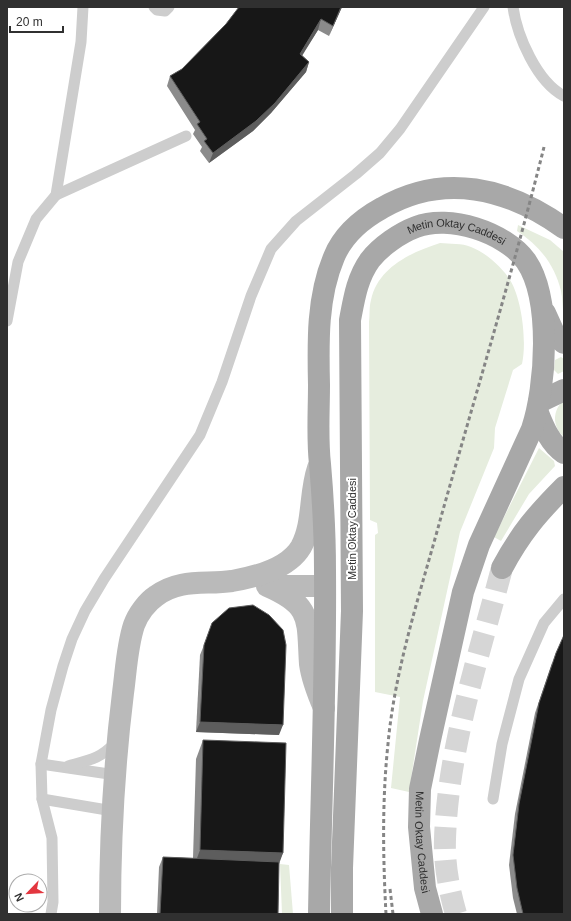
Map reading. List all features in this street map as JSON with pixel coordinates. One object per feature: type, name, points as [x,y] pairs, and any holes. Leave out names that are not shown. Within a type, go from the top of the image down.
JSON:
[{"type":"main road","points":[[319,914],[324,708],[325,586],[323,483],[320,463],[319,347],[323,291],[335,254],[345,238],[365,218],[410,195],[438,189],[460,188],[510,197],[542,212],[564,228]]},
{"type":"main road","name":"Metin Oktay Caddesi","points":[[342,914],[342,868],[352,586],[350,320],[356,287],[370,260],[393,239],[417,226],[441,223],[466,225],[502,239],[525,260],[538,288],[542,304],[543,370],[538,407],[532,429],[479,545],[463,592],[420,789],[419,827],[425,888],[432,914]]},
{"type":"main road","points":[[542,304],[549,325],[555,335],[564,343]]},
{"type":"main road","points":[[564,390],[538,407],[546,432],[557,448],[564,453]]},
{"type":"main road","points":[[502,568],[516,541],[537,513],[564,487]]},
{"type":"main road","points":[[325,586],[352,586]]},
{"type":"street","points":[[110,914],[113,811],[118,740],[129,648],[134,624],[145,607],[155,596],[170,588],[198,582],[231,581],[258,575],[273,569],[295,554],[306,535],[310,521],[314,479],[320,463]]},
{"type":"street","points":[[231,581],[256,587],[325,586]]},
{"type":"street","points":[[267,586],[293,600],[301,608],[308,621],[310,636],[310,665],[315,686],[324,708]]},
{"type":"lane","points":[[56,195],[81,42],[83,7]]},
{"type":"lane","points":[[154,7],[157,10],[164,11],[169,7]]},
{"type":"lane","points":[[51,914],[53,902],[52,838],[42,799],[41,764],[51,710],[72,640],[85,611],[104,579],[200,435],[222,382],[251,296],[271,249],[296,221],[356,174],[380,153],[400,129],[484,7]]},
{"type":"lane","points":[[513,7],[520,35],[528,54],[542,75],[564,96]]},
{"type":"lane","points":[[7,321],[18,262],[36,219],[56,195],[186,136]]},
{"type":"lane","points":[[493,799],[502,744],[519,679],[544,623],[564,599]]},
{"type":"lane","points":[[64,767],[94,759],[104,754],[118,740]]},
{"type":"lane","points":[[41,764],[116,775]]},
{"type":"lane","points":[[42,799],[113,811]]},
{"type":"green space","points":[[518,225],[550,240],[564,252],[564,316],[561,291],[555,273],[539,249],[517,231]]},
{"type":"green space","points":[[440,243],[464,245],[476,249],[493,260],[507,275],[518,298],[524,333],[524,344],[522,364],[513,370],[495,428],[494,448],[460,532],[423,701],[409,792],[391,788],[400,697],[375,692],[375,535],[378,533],[377,523],[370,520],[369,322],[371,300],[375,288],[381,278],[398,262],[408,256]]},
{"type":"green space","points":[[561,357],[564,359],[564,371],[558,374],[554,370],[555,360]]},
{"type":"green space","points":[[564,400],[564,437],[557,428],[555,418],[557,409]]},
{"type":"green space","points":[[539,448],[554,461],[555,466],[529,494],[501,541],[494,537]]},
{"type":"green space","points":[[280,864],[289,865],[293,914],[282,914]]},
{"type":"building","points":[[239,7],[341,7],[333,26],[321,19],[300,54],[309,62],[275,103],[256,121],[213,153],[204,141],[207,139],[197,124],[200,122],[170,76],[182,69],[226,24]]},
{"type":"building","points":[[253,605],[269,615],[283,630],[286,645],[283,725],[200,722],[204,645],[212,623],[229,608]]},
{"type":"building","points":[[564,635],[564,914],[523,914],[517,888],[513,855],[519,804],[539,703],[556,653]]},
{"type":"building","points":[[203,740],[286,743],[283,853],[200,850]]},
{"type":"building","points":[[163,857],[279,862],[278,914],[160,914]]},
{"type":"tunnel","points":[[456,914],[449,886],[445,858],[447,805],[458,736],[502,568]]},
{"type":"railway","points":[[386,914],[384,808],[388,744],[396,686],[417,601],[507,286],[544,147]]},
{"type":"railway","points":[[390,889],[393,914]]}]
